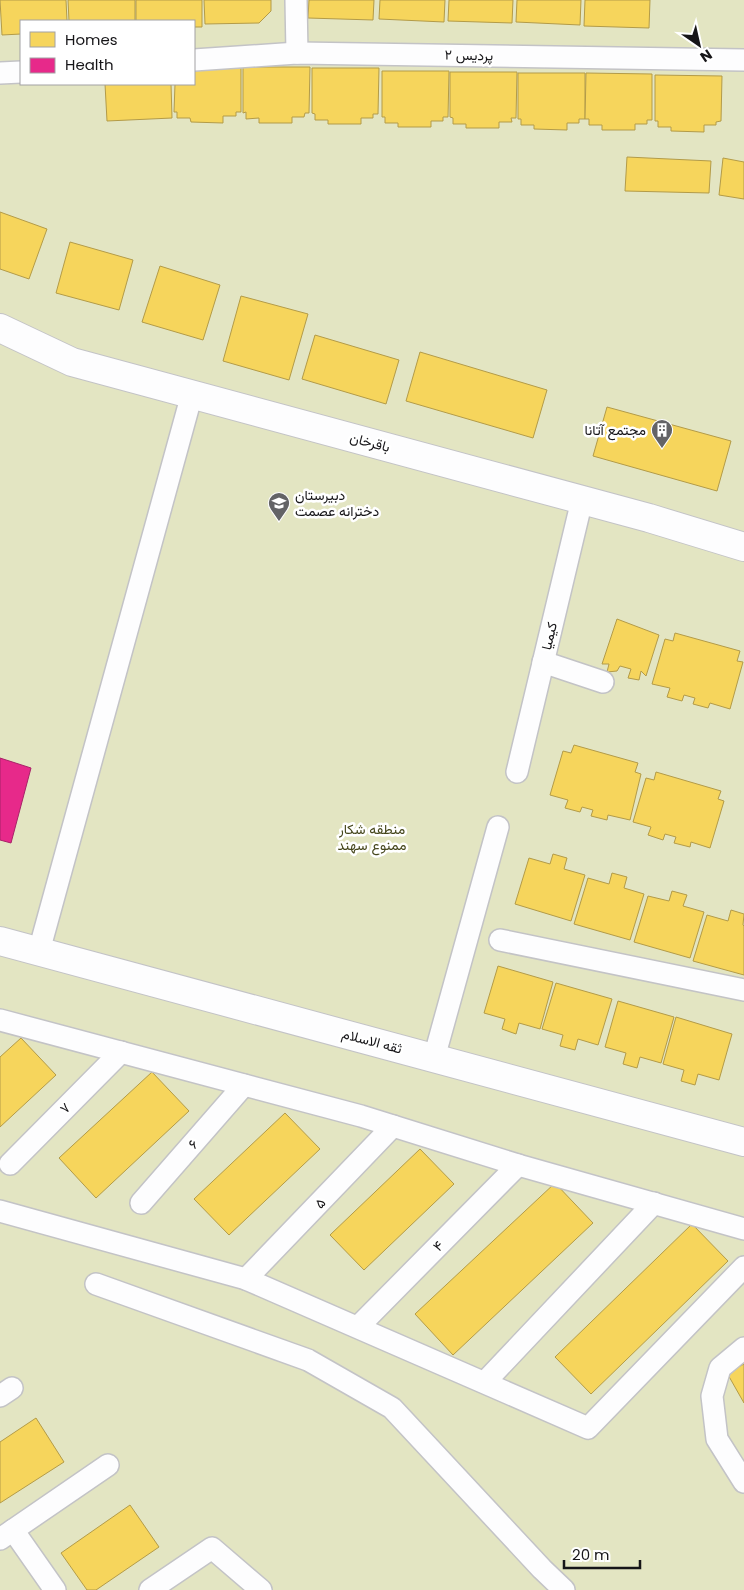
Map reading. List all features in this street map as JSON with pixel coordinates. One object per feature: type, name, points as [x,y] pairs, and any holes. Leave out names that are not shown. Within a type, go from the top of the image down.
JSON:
[{"type":"main road","name":"باقرخان","points":[[0,328],[72,362],[649,518],[742,545]]},
{"type":"main road","name":"ثقه الاسلام","points":[[0,940],[744,1142]]},
{"type":"street","points":[[296,0],[297,54]]},
{"type":"street","name":"پردیس ۲","points":[[195,60],[297,54],[744,60]]},
{"type":"street","points":[[0,73],[20,72]]},
{"type":"street","points":[[39,951],[192,394]]},
{"type":"street","name":"کیمیا","points":[[516,772],[582,500]]},
{"type":"street","points":[[543,662],[604,682]]},
{"type":"street","points":[[434,1058],[498,827]]},
{"type":"street","points":[[500,940],[744,990]]},
{"type":"street","points":[[0,1020],[393,1126],[518,1165],[744,1229]]},
{"type":"street","name":"۷","points":[[10,1164],[121,1052]]},
{"type":"street","name":"۶","points":[[141,1203],[244,1085]]},
{"type":"street","name":"۵","points":[[246,1279],[393,1126]]},
{"type":"street","name":"۴","points":[[358,1327],[518,1165]]},
{"type":"street","points":[[485,1382],[654,1203]]},
{"type":"street","points":[[0,1211],[246,1279],[588,1428],[744,1267]]},
{"type":"street","points":[[96,1284],[308,1360],[392,1408],[542,1569],[564,1590]]},
{"type":"street","points":[[744,1348],[720,1368],[712,1396],[717,1439],[744,1482]]},
{"type":"street","points":[[55,1590],[6,1534],[108,1466]]},
{"type":"street","points":[[150,1590],[212,1548],[261,1590]]},
{"type":"green space","name":"منطقه شکار ممنوع سهند","points":[[0,0],[744,0],[744,1590],[0,1590]]},
{"type":"building: Homes","points":[[0,0],[66,0],[67,20],[20,20],[20,34],[2,35]]},
{"type":"building: Homes","points":[[68,0],[135,0],[135,20],[69,20]]},
{"type":"building: Homes","points":[[136,0],[202,0],[202,27],[195,27],[195,20],[136,20]]},
{"type":"building: Homes","points":[[204,0],[271,0],[271,11],[259,23],[205,24]]},
{"type":"building: Homes","points":[[309,0],[374,0],[373,20],[308,18]]},
{"type":"building: Homes","points":[[380,0],[445,0],[444,22],[379,19]]},
{"type":"building: Homes","points":[[449,0],[513,0],[512,23],[448,21]]},
{"type":"building: Homes","points":[[517,0],[581,0],[580,25],[516,22]]},
{"type":"building: Homes","points":[[585,0],[650,0],[649,28],[584,26]]},
{"type":"building: Homes","points":[[195,66],[241,67],[241,112],[236,112],[236,116],[223,116],[223,123],[191,122],[190,118],[177,118],[177,112],[174,112],[175,85],[195,85]]},
{"type":"building: Homes","points":[[243,67],[310,67],[309,113],[305,113],[304,117],[292,117],[292,123],[259,123],[259,118],[246,119],[246,112],[243,113]]},
{"type":"building: Homes","points":[[312,68],[379,68],[378,114],[373,114],[373,118],[361,118],[361,124],[328,124],[328,120],[315,120],[315,114],[312,113]]},
{"type":"building: Homes","points":[[382,71],[449,71],[448,117],[443,117],[443,121],[431,121],[431,127],[398,127],[398,123],[385,123],[385,117],[382,117]]},
{"type":"building: Homes","points":[[450,72],[517,72],[516,118],[511,118],[512,122],[499,122],[499,128],[466,128],[466,124],[453,124],[453,118],[450,117]]},
{"type":"building: Homes","points":[[518,73],[585,73],[585,119],[579,119],[579,123],[567,123],[567,130],[534,129],[534,125],[521,125],[521,119],[518,119]]},
{"type":"building: Homes","points":[[586,73],[652,74],[652,120],[647,120],[647,124],[635,124],[635,130],[602,130],[602,125],[589,125],[589,119],[585,119]]},
{"type":"building: Homes","points":[[655,75],[722,76],[721,121],[716,122],[716,125],[704,125],[704,132],[671,131],[671,127],[658,127],[658,121],[655,121]]},
{"type":"building: Homes","points":[[105,85],[171,85],[172,118],[107,121]]},
{"type":"building: Homes","points":[[627,157],[711,161],[709,193],[625,191]]},
{"type":"building: Homes","points":[[723,158],[744,162],[744,199],[719,195]]},
{"type":"building: Homes","points":[[0,212],[47,229],[29,279],[0,269]]},
{"type":"building: Homes","points":[[70,242],[133,260],[119,310],[56,293]]},
{"type":"building: Homes","points":[[160,266],[220,285],[203,340],[142,322]]},
{"type":"building: Homes","points":[[241,296],[308,314],[289,380],[223,361]]},
{"type":"building: Homes","points":[[315,335],[399,360],[386,404],[302,379]]},
{"type":"building: Homes","points":[[420,352],[547,390],[533,438],[406,401]]},
{"type":"building: Homes","name":"مجتمع آتانا","points":[[607,407],[731,441],[717,491],[593,456]]},
{"type":"building: Homes","points":[[617,619],[659,635],[646,676],[641,671],[639,680],[628,678],[631,669],[620,666],[617,671],[607,672],[609,664],[602,664]]},
{"type":"building: Homes","points":[[675,633],[740,651],[737,661],[743,662],[730,709],[710,703],[708,708],[693,704],[695,698],[684,695],[682,701],[667,697],[670,688],[652,684],[665,639],[673,641]]},
{"type":"building: Homes","points":[[574,745],[638,763],[635,772],[641,774],[630,820],[608,815],[607,820],[591,816],[593,810],[582,807],[580,812],[565,808],[568,800],[550,795],[563,751],[571,753]]},
{"type":"building: Homes","points":[[656,772],[721,791],[718,799],[724,801],[710,848],[691,842],[690,847],[674,843],[676,837],[665,834],[663,840],[648,835],[651,827],[633,822],[646,778],[654,780]]},
{"type":"building: Homes","points":[[553,854],[567,858],[564,869],[585,875],[571,921],[515,904],[529,858],[550,864]]},
{"type":"building: Homes","points":[[612,873],[627,877],[624,888],[644,894],[630,940],[574,924],[588,878],[609,884]]},
{"type":"building: Homes","points":[[672,891],[687,895],[683,906],[704,912],[690,958],[634,942],[648,896],[669,901]]},
{"type":"building: Homes","points":[[731,910],[744,914],[744,975],[693,961],[707,915],[728,921]]},
{"type":"building: Homes","points":[[498,966],[553,982],[540,1029],[519,1023],[516,1034],[502,1029],[505,1019],[484,1013]]},
{"type":"building: Homes","points":[[556,983],[612,999],[598,1045],[578,1039],[575,1050],[560,1046],[563,1035],[542,1029]]},
{"type":"building: Homes","points":[[618,1001],[674,1017],[661,1063],[640,1057],[637,1068],[623,1064],[626,1053],[605,1047]]},
{"type":"building: Homes","points":[[676,1017],[732,1034],[719,1080],[698,1074],[695,1085],[681,1081],[684,1070],[663,1064]]},
{"type":"building: Homes","points":[[21,1038],[56,1075],[0,1127],[0,1057]]},
{"type":"building: Homes","points":[[152,1072],[189,1111],[96,1198],[59,1158]]},
{"type":"building: Homes","points":[[285,1113],[320,1149],[229,1235],[194,1199]]},
{"type":"building: Homes","points":[[420,1149],[454,1184],[364,1270],[330,1235]]},
{"type":"building: Homes","points":[[555,1183],[593,1223],[453,1355],[415,1314]]},
{"type":"building: Homes","points":[[692,1224],[728,1261],[591,1394],[555,1357]]},
{"type":"building: Homes","points":[[744,1364],[744,1403],[727,1373]]},
{"type":"building: Homes","points":[[36,1418],[64,1462],[0,1503],[0,1442]]},
{"type":"building: Homes","points":[[130,1505],[159,1547],[96,1590],[87,1590],[61,1553]]},
{"type":"building: Health","points":[[0,758],[31,768],[11,843],[0,840]]},
{"type":"place","name":"مجتمع آتانا","points":[[662,449]]},
{"type":"place","name":"دبیرستان دخترانه عصمت","points":[[279,522]]}]
